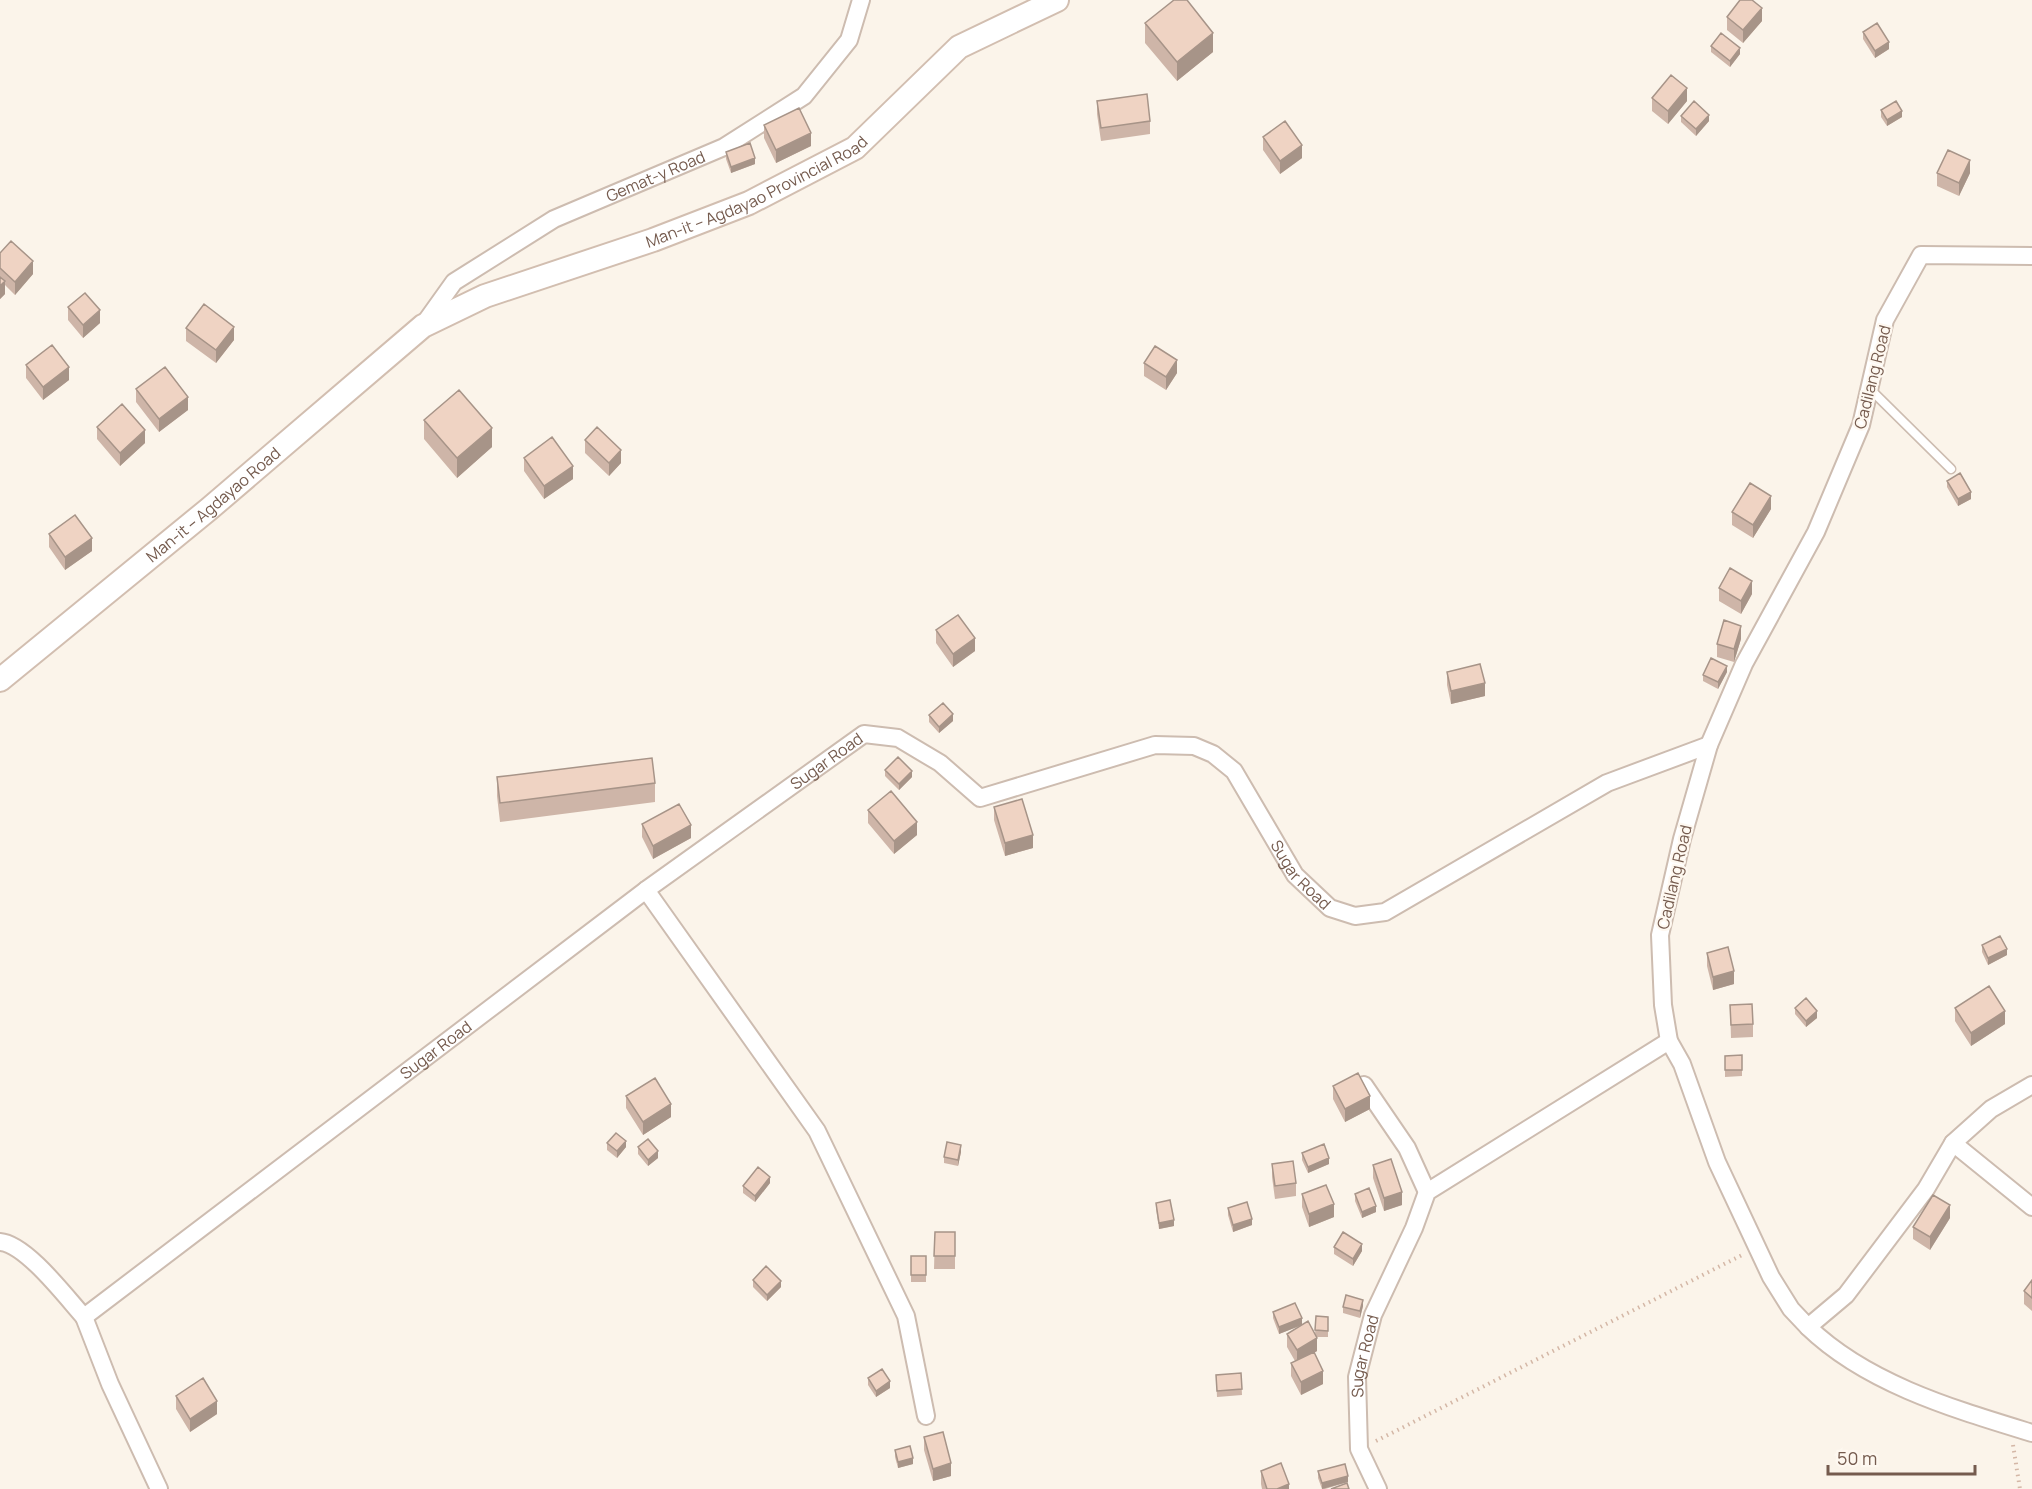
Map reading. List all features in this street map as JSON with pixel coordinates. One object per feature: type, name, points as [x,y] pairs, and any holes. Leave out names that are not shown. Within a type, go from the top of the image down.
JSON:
[{"type":"street","name":"Gemat-y Road","points":[[423,326],[454,282],[554,219],[724,147],[804,96],[849,40],[861,0]]},
{"type":"street","name":"Man-it – Agdayao Provincial Road","points":[[423,326],[485,296],[653,240],[748,203],[845,154],[855,148],[959,47],[1058,0]]},
{"type":"street","name":"Cadilang Road","points":[[2032,256],[1921,255],[1885,320],[1861,425],[1816,532],[1744,663],[1709,745],[1682,840],[1660,935],[1663,1005],[1669,1041],[1683,1064],[1717,1162],[1757,1247],[1791,1309],[1829,1347],[1872,1372],[1931,1399],[2032,1433]]},
{"type":"street","name":"Man-it – Agdayao Road","points":[[0,680],[209,509],[423,326]]},
{"type":"street","name":"Sugar Road","points":[[84,1317],[646,890],[864,734],[898,738],[940,764],[980,798],[1155,745],[1194,746],[1213,754],[1234,771],[1295,875],[1330,908],[1355,916],[1385,912],[1607,783],[1709,745]]},
{"type":"street","points":[[646,890],[817,1131],[906,1316],[926,1416]]},
{"type":"street","points":[[1364,1085],[1407,1148],[1427,1192],[1669,1041]]},
{"type":"street","points":[[1808,1327],[1846,1295],[1926,1189],[1953,1143],[1991,1109],[2032,1085]]},
{"type":"street","points":[[1953,1143],[2032,1208]]},
{"type":"street","name":"Sugar Road","points":[[1378,1489],[1359,1449],[1357,1377],[1373,1315],[1414,1228],[1427,1192]]},
{"type":"street","points":[[0,1242],[8,1242],[31,1259],[84,1317],[159,1489]]},
{"type":"lane","points":[[1870,389],[1950,469]]},
{"type":"path","points":[[1359,1449],[1757,1247]]},
{"type":"path","points":[[1989,1419],[2012,1439],[2020,1489]]},
{"type":"building","points":[[1174,0],[1187,0],[1213,33],[1177,62],[1145,23]]},
{"type":"building","points":[[1740,0],[1752,0],[1762,8],[1743,30],[1727,17]]},
{"type":"building","points":[[1877,23],[1889,42],[1875,51],[1863,32]]},
{"type":"building","points":[[1721,33],[1740,48],[1730,61],[1711,46]]},
{"type":"building","points":[[1671,75],[1687,88],[1668,111],[1652,98]]},
{"type":"building","points":[[1147,94],[1150,121],[1101,128],[1097,101]]},
{"type":"building","points":[[1694,101],[1709,115],[1696,129],[1681,116]]},
{"type":"building","points":[[1896,101],[1902,111],[1887,120],[1881,110]]},
{"type":"building","points":[[799,108],[811,133],[776,150],[764,125]]},
{"type":"building","points":[[1285,121],[1302,145],[1280,161],[1263,137]]},
{"type":"building","points":[[750,143],[755,158],[731,167],[726,152]]},
{"type":"building","points":[[1948,150],[1970,160],[1959,183],[1937,173]]},
{"type":"building","points":[[11,241],[33,261],[15,282],[0,268],[0,253]]},
{"type":"building","points":[[85,293],[100,310],[83,325],[68,307]]},
{"type":"building","points":[[204,304],[234,327],[216,350],[186,328]]},
{"type":"building","points":[[52,345],[69,367],[43,387],[26,365]]},
{"type":"building","points":[[1155,346],[1177,360],[1166,377],[1144,363]]},
{"type":"building","points":[[165,367],[188,397],[159,419],[136,389]]},
{"type":"building","points":[[459,390],[492,428],[457,458],[424,420]]},
{"type":"building","points":[[122,404],[145,430],[120,453],[97,427]]},
{"type":"building","points":[[597,427],[621,450],[609,463],[585,440]]},
{"type":"building","points":[[552,437],[573,466],[544,486],[524,458]]},
{"type":"building","points":[[1960,473],[1971,492],[1958,499],[1947,481]]},
{"type":"building","points":[[1750,483],[1771,496],[1753,525],[1732,512]]},
{"type":"building","points":[[75,515],[92,538],[65,557],[49,534]]},
{"type":"building","points":[[1730,568],[1752,581],[1741,601],[1719,588]]},
{"type":"building","points":[[958,615],[975,638],[953,654],[936,630]]},
{"type":"building","points":[[1724,620],[1741,626],[1734,649],[1717,644]]},
{"type":"building","points":[[1711,658],[1727,666],[1718,682],[1703,675]]},
{"type":"building","points":[[1480,664],[1485,683],[1451,691],[1447,672]]},
{"type":"building","points":[[943,703],[953,714],[939,727],[929,715]]},
{"type":"building","points":[[898,757],[912,771],[899,784],[885,770]]},
{"type":"building","points":[[652,758],[655,783],[500,803],[497,777]]},
{"type":"building","points":[[891,791],[917,822],[894,841],[868,810]]},
{"type":"building","points":[[1022,799],[1033,835],[1005,843],[994,807]]},
{"type":"building","points":[[679,804],[691,825],[653,846],[642,824]]},
{"type":"building","points":[[2000,936],[2007,949],[1988,958],[1982,945]]},
{"type":"building","points":[[1728,947],[1734,971],[1713,977],[1707,953]]},
{"type":"building","points":[[1989,986],[2005,1011],[1971,1033],[1955,1008]]},
{"type":"building","points":[[1806,998],[1817,1011],[1806,1021],[1795,1008]]},
{"type":"building","points":[[1752,1004],[1753,1024],[1731,1025],[1730,1005]]},
{"type":"building","points":[[1742,1055],[1742,1070],[1725,1070],[1725,1056]]},
{"type":"building","points":[[1358,1073],[1370,1096],[1345,1109],[1333,1086]]},
{"type":"building","points":[[655,1078],[671,1104],[643,1122],[626,1096]]},
{"type":"building","points":[[616,1133],[626,1141],[617,1151],[607,1143]]},
{"type":"building","points":[[648,1139],[658,1151],[648,1160],[638,1147]]},
{"type":"building","points":[[947,1142],[961,1145],[958,1160],[944,1157]]},
{"type":"building","points":[[1324,1144],[1329,1158],[1308,1167],[1302,1153]]},
{"type":"building","points":[[1391,1159],[1402,1192],[1384,1198],[1373,1165]]},
{"type":"building","points":[[1293,1161],[1296,1183],[1275,1186],[1272,1164]]},
{"type":"building","points":[[758,1167],[770,1177],[755,1196],[743,1186]]},
{"type":"building","points":[[1326,1185],[1334,1204],[1309,1214],[1302,1194]]},
{"type":"building","points":[[1369,1188],[1376,1206],[1362,1212],[1355,1194]]},
{"type":"building","points":[[1933,1195],[1950,1205],[1930,1237],[1913,1227]]},
{"type":"building","points":[[1170,1200],[1174,1220],[1159,1223],[1156,1203]]},
{"type":"building","points":[[1247,1202],[1252,1219],[1233,1225],[1228,1208]]},
{"type":"building","points":[[935,1232],[955,1232],[955,1256],[934,1256]]},
{"type":"building","points":[[1343,1232],[1362,1244],[1353,1259],[1334,1247]]},
{"type":"building","points":[[911,1256],[926,1256],[926,1275],[911,1275]]},
{"type":"building","points":[[766,1266],[781,1281],[767,1295],[753,1280]]},
{"type":"building","points":[[2032,1280],[2032,1298],[2024,1291]]},
{"type":"building","points":[[1346,1295],[1363,1300],[1360,1311],[1343,1307]]},
{"type":"building","points":[[1295,1303],[1302,1318],[1279,1327],[1273,1312]]},
{"type":"building","points":[[1316,1316],[1328,1317],[1328,1331],[1315,1330]]},
{"type":"building","points":[[1308,1321],[1317,1338],[1297,1350],[1287,1334]]},
{"type":"building","points":[[1314,1352],[1323,1371],[1301,1382],[1291,1363]]},
{"type":"building","points":[[882,1369],[890,1381],[876,1391],[868,1378]]},
{"type":"building","points":[[1241,1373],[1242,1389],[1217,1391],[1216,1375]]},
{"type":"building","points":[[203,1378],[217,1401],[190,1419],[176,1396]]},
{"type":"building","points":[[943,1432],[951,1463],[933,1469],[924,1437]]},
{"type":"building","points":[[910,1446],[913,1458],[898,1462],[895,1450]]},
{"type":"building","points":[[1281,1463],[1289,1484],[1277,1489],[1267,1489],[1261,1471]]},
{"type":"building","points":[[1345,1464],[1348,1476],[1322,1483],[1318,1471]]},
{"type":"building","points":[[1347,1483],[1349,1489],[1331,1489]]}]
